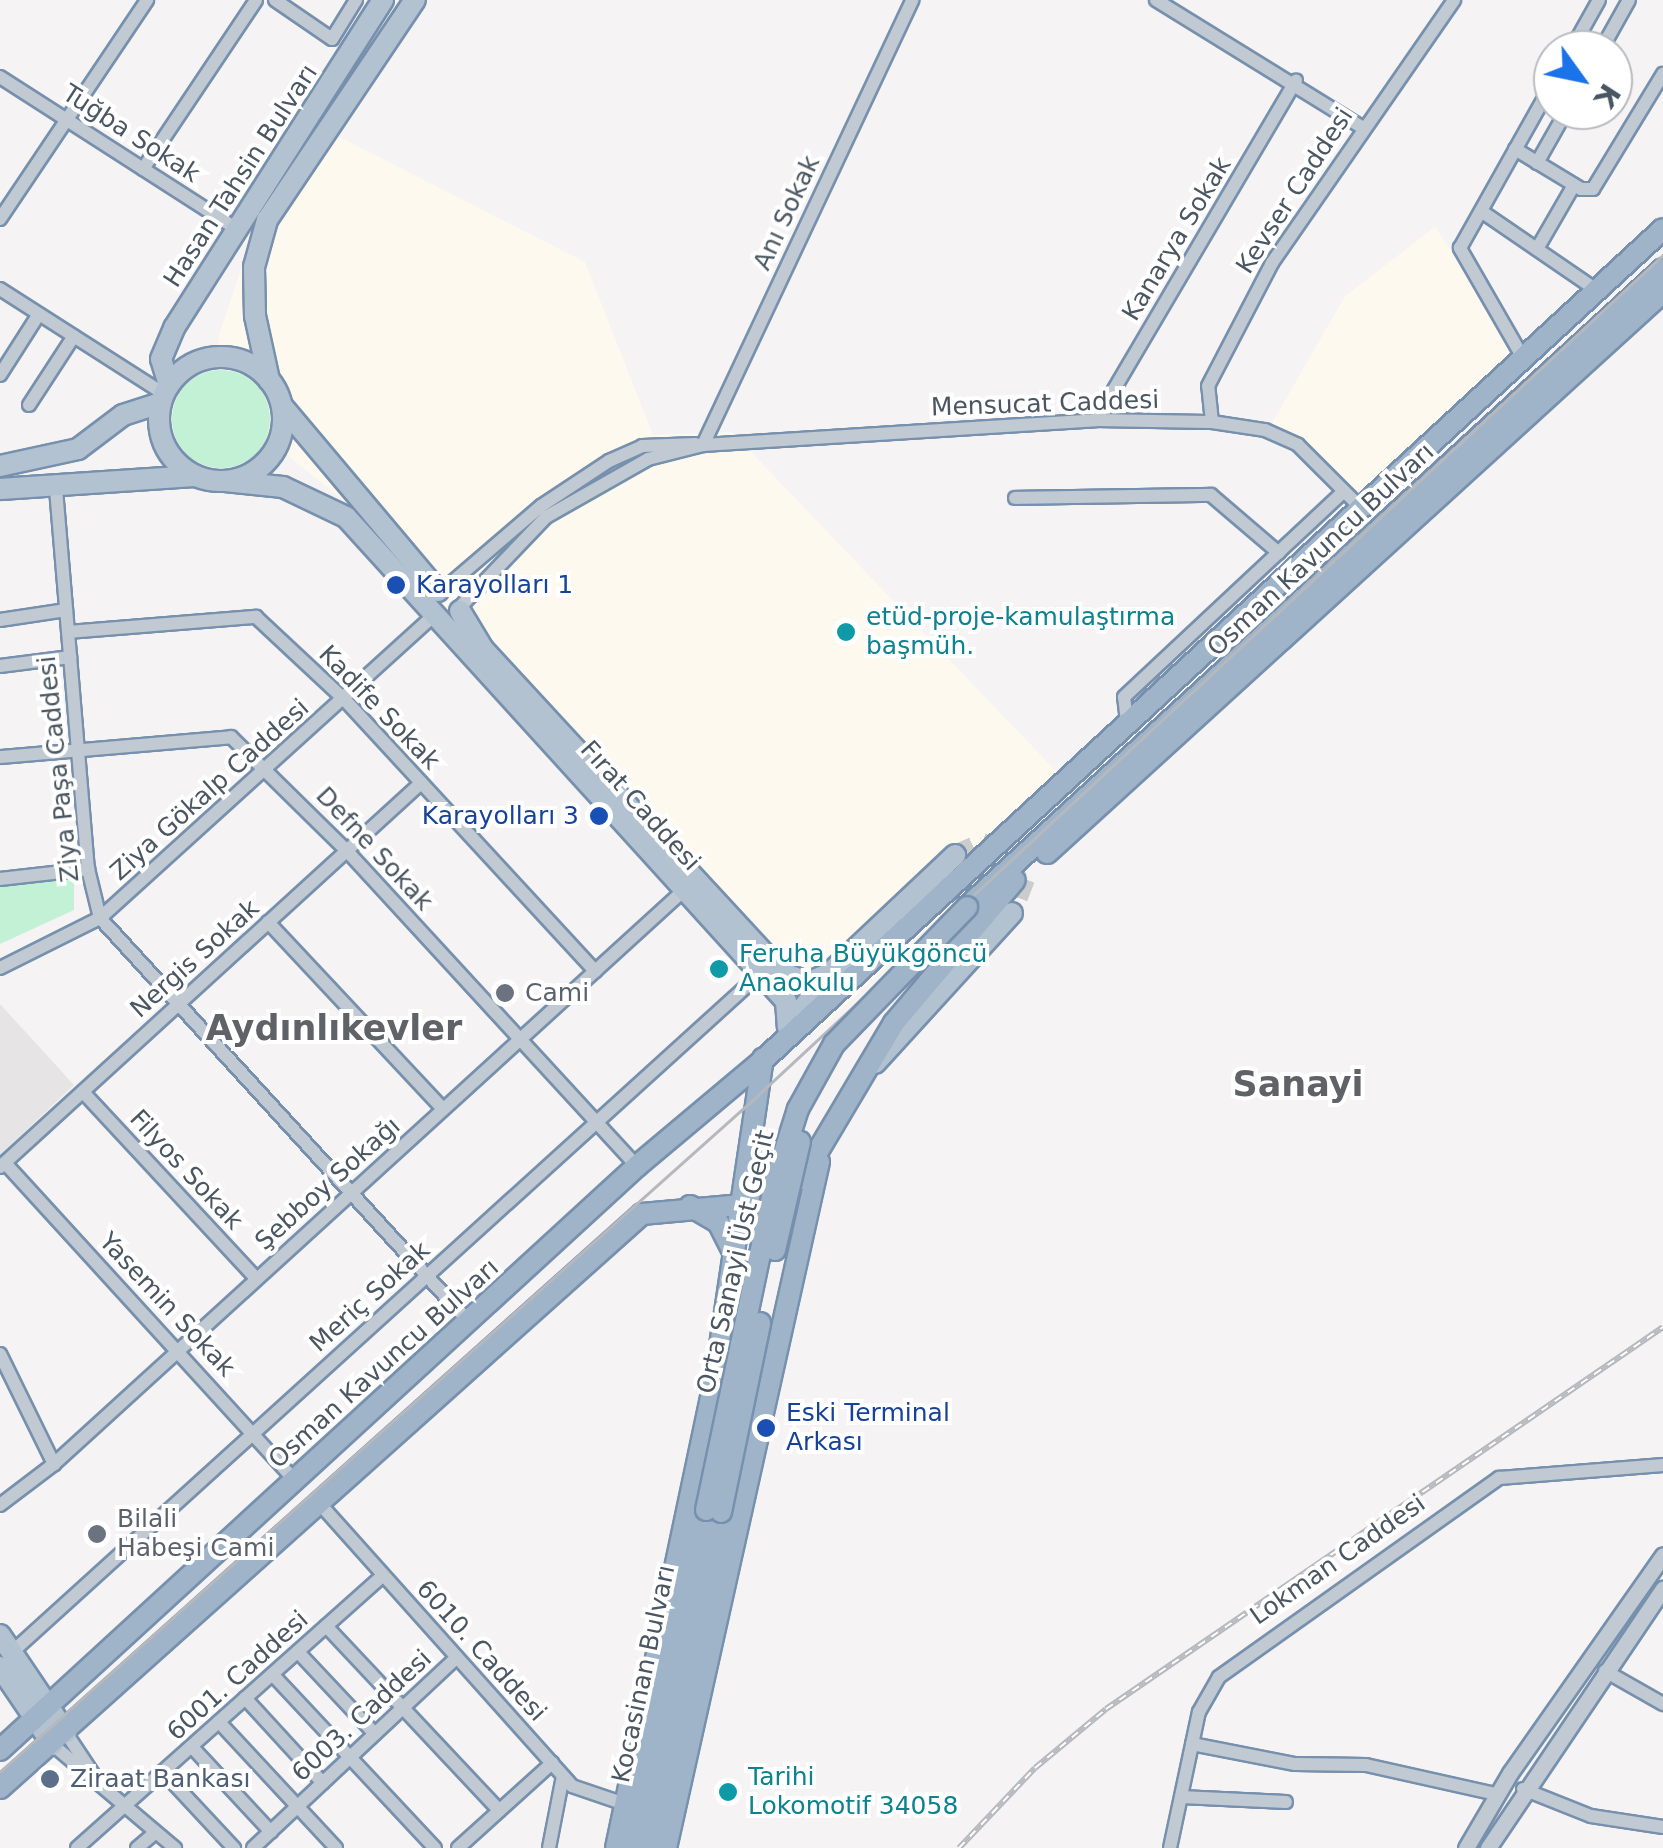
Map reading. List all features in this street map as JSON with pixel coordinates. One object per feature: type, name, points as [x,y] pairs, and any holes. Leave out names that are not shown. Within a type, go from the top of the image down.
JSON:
[{"type":"highway","points":[[762,1061],[1663,229]]},
{"type":"highway","name":"Osman Kavuncu Bulvarı","points":[[972,911],[1663,269]]},
{"type":"highway","name":"Osman Kavuncu Bulvarı","points":[[1015,880],[1214,707],[1663,292]]},
{"type":"highway","points":[[972,911],[1015,880]]},
{"type":"highway","points":[[666,1848],[796,1245],[822,1152],[852,1085],[894,1023],[1015,880]]},
{"type":"highway","name":"Orta Sanayi Üst Geçit","points":[[714,1511],[774,1182],[798,1109],[834,1044],[972,911]]},
{"type":"highway","points":[[616,1848],[736,1262],[762,1061],[788,1027]]},
{"type":"highway","name":"Osman Kavuncu Bulvarı","points":[[0,1750],[637,1166],[762,1061]]},
{"type":"highway","points":[[750,1150],[764,1180],[792,1186]]},
{"type":"highway","points":[[0,1788],[60,1739],[642,1214],[688,1205],[743,1205],[792,1186],[822,1152]]},
{"type":"highway","points":[[688,1205],[724,1228],[736,1262]]},
{"type":"highway","points":[[740,1234],[754,1213],[777,1212],[794,1230],[796,1245]]},
{"type":"highway","name":"Kocasinan Bulvarı","points":[[632,1848],[714,1511]]},
{"type":"highway","points":[[692,1610],[704,1676]]},
{"type":"highway","points":[[647,1696],[692,1610]]},
{"type":"highway","name":"Kocasinan Bulvarı","points":[[649,1848],[692,1610]]},
{"type":"main road","name":"Hasan Tahsin Bulvarı","points":[[165,394],[161,359],[174,328],[383,0]]},
{"type":"main road","points":[[384,48],[387,22],[400,0]]},
{"type":"main road","name":"Hasan Tahsin Bulvarı","points":[[270,380],[254,316],[254,267],[266,220],[415,0]]},
{"type":"main road","points":[[0,466],[78,448],[123,415],[165,394],[190,365],[218,357],[246,362],[270,380],[282,406],[281,435],[268,460],[224,481],[196,476],[56,489],[0,489]]},
{"type":"main road","points":[[165,394],[163,442],[196,476]]},
{"type":"main road","name":"Fırat Caddesi","points":[[282,406],[436,606],[683,891],[786,1001],[788,1027]]},
{"type":"main road","name":"Fırat Caddesi","points":[[224,481],[283,486],[346,517],[436,606]]},
{"type":"main road","points":[[436,606],[460,608]]},
{"type":"main road","name":"Fırat Caddesi","points":[[460,608],[484,649],[780,972],[808,983],[830,973]]},
{"type":"main road","points":[[788,1027],[830,973],[955,856]]},
{"type":"main road","points":[[852,1085],[1012,913]]},
{"type":"main road","points":[[3,1652],[40,1716],[60,1739]]},
{"type":"street","points":[[0,219],[147,0]]},
{"type":"street","points":[[143,169],[256,0]]},
{"type":"street","points":[[275,0],[332,39],[356,0]]},
{"type":"street","name":"Anı Sokak","points":[[703,445],[912,0]]},
{"type":"street","points":[[1156,0],[1296,81],[1362,126]]},
{"type":"street","name":"Kevser Caddesi","points":[[1212,422],[1208,386],[1272,264],[1362,126],[1454,0]]},
{"type":"street","points":[[1583,30],[1600,0]]},
{"type":"street","points":[[1612,30],[1629,0]]},
{"type":"street","points":[[1515,149],[1574,185],[1595,187],[1663,74]]},
{"type":"street","name":"Tuğba Sokak","points":[[0,77],[237,229]]},
{"type":"street","name":"Kanarya Sokak","points":[[1096,420],[1296,81]]},
{"type":"street","points":[[1522,356],[1461,259],[1460,248],[1533,117]]},
{"type":"street","points":[[1537,163],[1556,130]]},
{"type":"street","points":[[1536,249],[1574,185]]},
{"type":"street","points":[[1481,211],[1595,289]]},
{"type":"street","points":[[0,289],[165,394]]},
{"type":"street","points":[[0,375],[39,314]]},
{"type":"street","points":[[29,405],[74,336]]},
{"type":"street","name":"Mensucat Caddesi","points":[[436,606],[541,506],[609,461],[642,446],[1096,420],[1212,422],[1265,430],[1298,445],[1359,506]]},
{"type":"street","name":"Mensucat Caddesi","points":[[460,608],[546,518],[648,459],[703,445]]},
{"type":"street","name":"Ziya Paşa Caddesi","points":[[56,489],[88,869],[100,918],[469,1322]]},
{"type":"street","points":[[1127,721],[1124,697],[1344,491]]},
{"type":"street","points":[[1015,498],[1211,494],[1279,553]]},
{"type":"street","name":"Ziya Gökalp Caddesi","points":[[0,968],[100,918],[345,700],[436,606]]},
{"type":"street","points":[[0,620],[66,610]]},
{"type":"street","name":"Kadife Sokak","points":[[68,632],[256,617],[345,700],[595,972]]},
{"type":"street","points":[[0,666],[70,657]]},
{"type":"street","name":"Defne Sokak","points":[[0,758],[78,747],[231,737],[268,769],[346,851],[637,1166]]},
{"type":"street","name":"Nergis Sokak","points":[[2,1165],[421,783]]},
{"type":"street","points":[[0,880],[88,869]]},
{"type":"street","name":"Şebboy Sokağı","points":[[0,1505],[54,1464],[683,891]]},
{"type":"street","points":[[268,922],[444,1109]]},
{"type":"street","name":"Meriç Sokak","points":[[3,1652],[253,1434],[760,974]]},
{"type":"street","name":"Filyos Sokak","points":[[83,1092],[257,1280]]},
{"type":"street","name":"Yasemin Sokak","points":[[2,1165],[179,1350],[294,1480]]},
{"type":"street","points":[[0,1354],[54,1464]]},
{"type":"street","name":"Lokman Caddesi","points":[[1170,1848],[1202,1702],[1219,1676],[1499,1478],[1663,1465]]},
{"type":"street","name":"6010. Caddesi","points":[[320,1504],[572,1786],[625,1804]]},
{"type":"street","points":[[1466,1848],[1496,1794],[1663,1555]]},
{"type":"street","name":"6001. Caddesi","points":[[77,1848],[126,1809],[383,1574]]},
{"type":"street","points":[[1488,1848],[1522,1789],[1663,1589]]},
{"type":"street","points":[[326,1626],[500,1810]]},
{"type":"street","points":[[298,1652],[375,1734]]},
{"type":"street","name":"6003. Caddesi","points":[[253,1848],[457,1658]]},
{"type":"street","points":[[1605,1672],[1663,1704]]},
{"type":"street","points":[[273,1675],[435,1848]]},
{"type":"street","points":[[244,1698],[323,1782]]},
{"type":"street","points":[[219,1722],[336,1848]]},
{"type":"street","points":[[60,1739],[126,1809],[176,1848]]},
{"type":"street","points":[[1192,1744],[1296,1764],[1366,1765],[1496,1794]]},
{"type":"street","points":[[192,1747],[271,1832]]},
{"type":"street","points":[[458,1848],[552,1763]]},
{"type":"street","points":[[164,1773],[234,1848]]},
{"type":"street","points":[[549,1848],[564,1776]]},
{"type":"street","points":[[1522,1789],[1591,1816],[1663,1827]]},
{"type":"street","points":[[1181,1797],[1286,1802]]},
{"type":"street","points":[[137,1848],[155,1834]]},
{"type":"shaded area","points":[[318,126],[585,262],[653,435],[732,432],[1073,789],[824,1026],[483,660],[444,605],[364,517],[266,438],[216,383],[219,335],[245,257]]},
{"type":"shaded area","points":[[1435,227],[1531,366],[1366,521],[1272,423],[1345,296]]},
{"type":"shaded area","points":[[0,1004],[74,1085],[0,1155]]},
{"type":"green space","points":[[221,370],[240,374],[256,384],[266,400],[270,419],[266,438],[256,454],[240,464],[221,468],[202,464],[186,454],[176,438],[172,419],[176,400],[186,384],[202,374]]},
{"type":"green space","points":[[74,873],[74,910],[0,944],[0,881]]},
{"type":"tunnel","points":[[955,855],[982,843],[1011,853],[1025,879],[1012,913]]},
{"type":"tram line","points":[[0,1772],[757,1096],[1663,255]]},
{"type":"railway","points":[[959,1848],[1035,1768],[1106,1709],[1663,1327]]},
{"type":"place","name":"Karayolları 1","points":[[396,585]]},
{"type":"place","name":"etüd-proje-kamulaştırma başmüh.","points":[[846,632]]},
{"type":"place","name":"Karayolları 3","points":[[599,816]]},
{"type":"place","name":"Feruha Büyükgöncü Anaokulu","points":[[719,969]]},
{"type":"place","name":"Cami","points":[[505,993]]},
{"type":"place","name":"Eski Terminal Arkası","points":[[766,1428]]},
{"type":"place","name":"Bilali Habeşi Cami","points":[[97,1534]]},
{"type":"place","name":"Ziraat Bankası","points":[[50,1779]]},
{"type":"place","name":"Tarihi Lokomotif 34058","points":[[728,1792]]},
{"type":"district","name":"Aydınlıkevler","points":[[334,1028]]},
{"type":"district","name":"Sanayi","points":[[1298,1084]]}]
